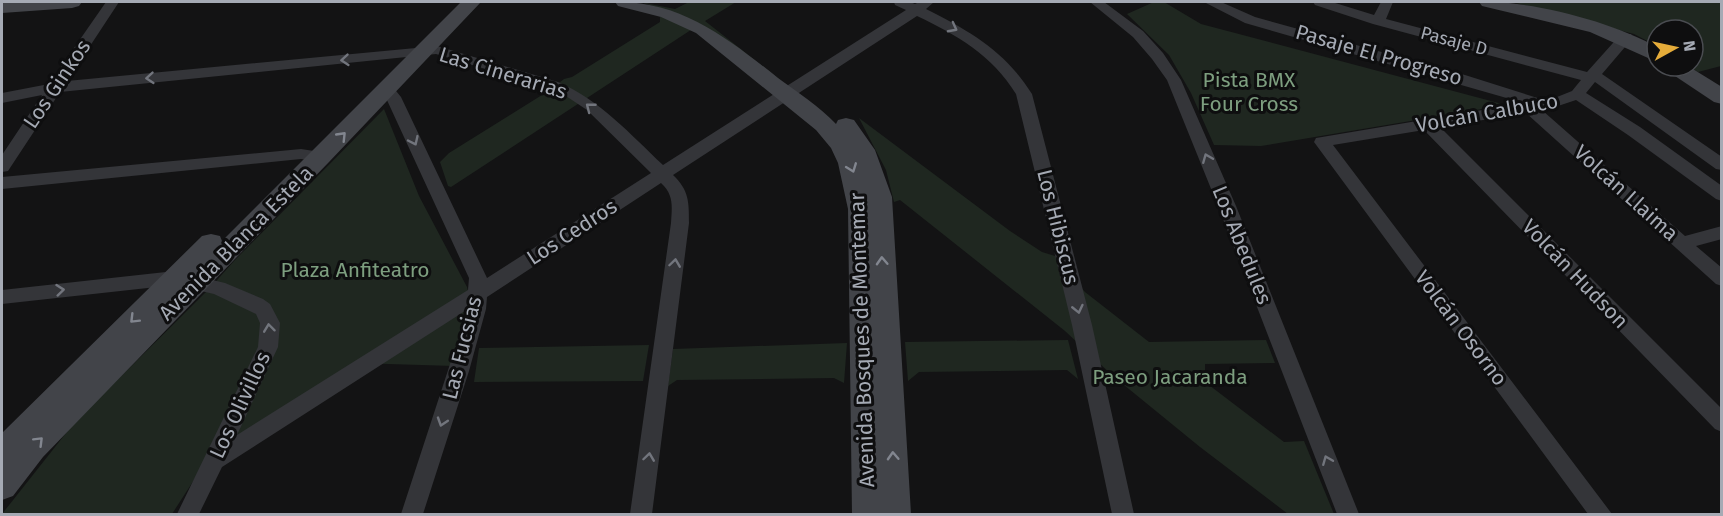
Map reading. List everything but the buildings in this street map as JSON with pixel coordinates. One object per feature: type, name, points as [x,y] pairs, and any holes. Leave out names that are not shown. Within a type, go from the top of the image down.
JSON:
[{"type":"street","points":[[2,7],[72,2]]},
{"type":"street","name":"Los Ginkos","points":[[2,167],[112,2]]},
{"type":"street","name":"Avenida Blanca Estela","points":[[311,155],[387,89],[453,2]]},
{"type":"street","name":"Avenida Blanca Estela","points":[[2,452],[186,280],[413,52],[471,2]]},
{"type":"street","name":"Avenida Bosques de Montemar","points":[[626,2],[668,13],[703,29],[793,90],[838,117],[858,140],[872,166],[880,197],[896,514]]},
{"type":"street","name":"Avenida Bosques de Montemar","points":[[659,2],[698,13],[715,21],[793,90],[837,138],[856,175],[860,209],[868,514]]},
{"type":"street","name":"Los Abedules","points":[[1096,2],[1144,39],[1174,80],[1227,206],[1348,514]]},
{"type":"street","name":"Pasaje El Progreso","points":[[1211,2],[1250,20],[1460,78],[1548,106]]},
{"type":"street","name":"Pasaje D","points":[[1320,2],[1378,21],[1591,76],[1722,165]]},
{"type":"street","points":[[1378,21],[1387,2]]},
{"type":"street","points":[[1489,2],[1601,29],[1626,37],[1645,49]]},
{"type":"street","name":"Los Cedros","points":[[214,460],[793,90],[915,4]]},
{"type":"street","name":"Los Hibiscus","points":[[915,4],[988,49],[1008,69],[1024,94],[1082,326],[1123,514]]},
{"type":"street","name":"Volcán Calbuco","points":[[1322,142],[1529,107],[1548,106],[1577,94],[1626,37]]},
{"type":"street","name":"Las Cinerarias","points":[[2,98],[55,87],[413,52],[452,54],[571,93],[592,106],[677,188],[682,209],[641,514]]},
{"type":"street","points":[[1692,78],[1722,97]]},
{"type":"street","name":"Las Fucsias","points":[[387,89],[393,97],[478,278],[477,309],[412,514]]},
{"type":"street","points":[[1577,94],[1642,136],[1722,195]]},
{"type":"street","name":"Volcán Llaima","points":[[1529,107],[1722,279]]},
{"type":"street","name":"Volcán Hudson","points":[[1428,124],[1722,423]]},
{"type":"street","name":"Volcán Osorno","points":[[1322,142],[1601,514]]},
{"type":"street","points":[[2,183],[311,155]]},
{"type":"street","points":[[1682,243],[1722,232]]},
{"type":"street","name":"Avenida Blanca Estela","points":[[2,486],[32,448],[186,280]]},
{"type":"street","name":"Los Olivillos","points":[[2,297],[186,280],[218,288],[256,304],[267,315],[271,331],[268,347],[188,514]]},
{"type":"green space","points":[[640,2],[675,9],[689,2],[736,2],[705,21],[783,82],[700,24],[451,187],[448,186],[440,162],[449,153],[564,79],[572,77],[660,22],[660,17],[670,11]]},
{"type":"green space","name":"Pista BMX Four Cross","points":[[1154,2],[1164,2],[1201,24],[1506,105],[1261,146],[1214,145],[1191,93],[1169,55],[1127,14]]},
{"type":"green space","points":[[1512,2],[1721,2],[1721,66],[1705,70],[1705,18],[1645,18],[1645,40],[1634,34]]},
{"type":"green space","name":"Plaza Anfiteatro","points":[[384,109],[419,196],[467,287],[474,315],[454,366],[355,363],[210,455],[172,514],[2,514],[74,423],[210,288]]},
{"type":"green space","name":"Paseo Jacaranda","points":[[859,118],[1010,231],[1042,252],[1055,256],[1085,292],[1149,342],[1266,340],[1275,363],[1205,364],[1205,382],[1284,442],[1304,441],[1334,514],[1288,514],[1200,447],[1113,376],[1065,331],[900,200],[894,202],[886,170]]},
{"type":"green space","points":[[1068,340],[1078,379],[1067,370],[919,372],[908,381],[905,342]]},
{"type":"green space","points":[[847,343],[844,383],[834,378],[677,380],[668,386],[673,349]]},
{"type":"green space","points":[[649,345],[643,381],[474,382],[479,348]]}]
